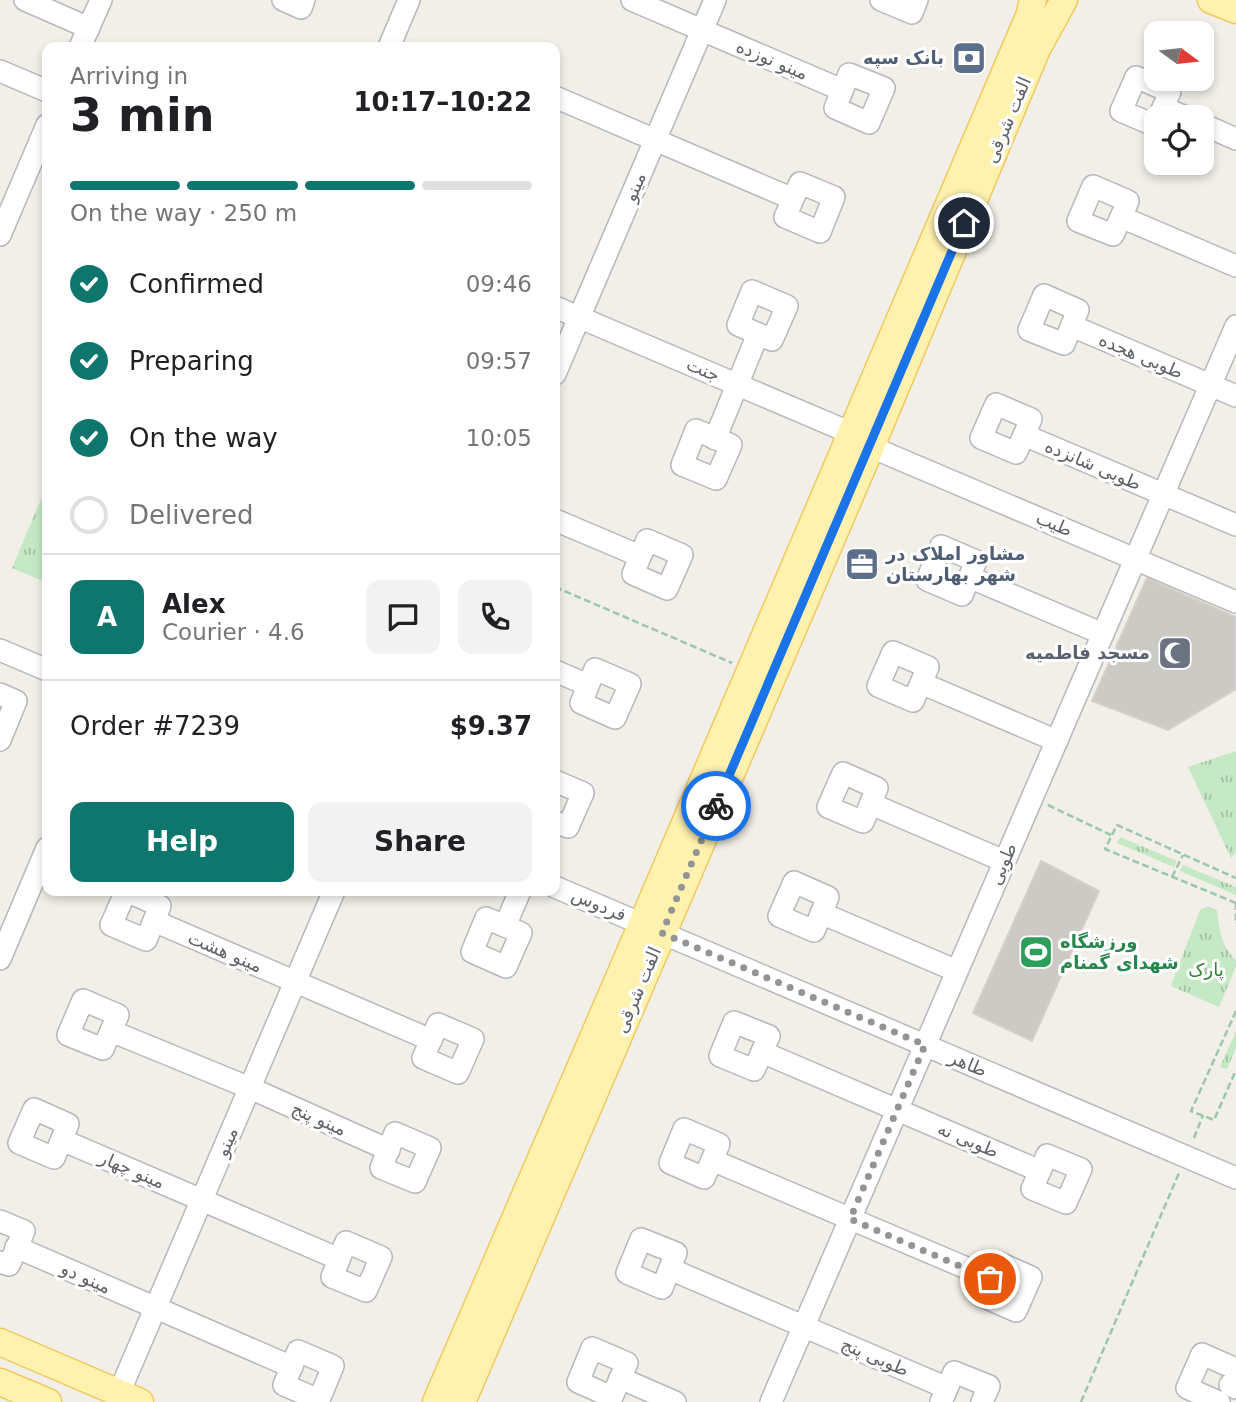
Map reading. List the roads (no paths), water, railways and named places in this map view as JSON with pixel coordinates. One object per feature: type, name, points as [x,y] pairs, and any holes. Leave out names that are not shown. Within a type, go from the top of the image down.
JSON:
[{"type":"main road","name":"الفت شرقی","points":[[463,1402],[652,928],[749,671],[861,440],[1033,0]]},
{"type":"main road","name":"الفت شرقی","points":[[436,1402],[652,928],[861,440],[1037,49],[1064,0]]},
{"type":"main road","points":[[1211,0],[1236,10]]},
{"type":"main road","points":[[0,1342],[129,1398]]},
{"type":"main road","points":[[34,1357],[10,1386],[48,1402]]},
{"type":"street","points":[[25,0],[85,37],[101,0]]},
{"type":"street","points":[[283,0],[301,8],[304,0]]},
{"type":"street","points":[[391,42],[409,0]]},
{"type":"street","name":"مینو نوزده","points":[[632,0],[842,90]]},
{"type":"street","name":"مینو","points":[[560,362],[715,0]]},
{"type":"street","points":[[881,0],[912,13],[918,0]]},
{"type":"street","points":[[0,71],[42,89]]},
{"type":"street","points":[[560,99],[793,199]]},
{"type":"street","points":[[1214,129],[1236,139]]},
{"type":"street","points":[[0,236],[42,137]]},
{"type":"street","points":[[1121,217],[1236,266]]},
{"type":"street","name":"جنت","points":[[560,309],[861,440]]},
{"type":"street","name":"طوبی هجده","points":[[1072,326],[1236,396]]},
{"type":"street","name":"طوبی","points":[[771,1402],[1236,326]]},
{"type":"street","points":[[715,439],[758,334]]},
{"type":"street","name":"طوبی شانزده","points":[[1024,435],[1236,526]]},
{"type":"street","name":"طیب","points":[[861,440],[1236,602]]},
{"type":"street","points":[[560,522],[640,556]]},
{"type":"street","points":[[969,577],[1103,634]]},
{"type":"street","points":[[2,655],[42,668]]},
{"type":"street","points":[[560,673],[588,685]]},
{"type":"street","points":[[921,683],[1057,741]]},
{"type":"street","points":[[0,694],[16,701],[0,740]]},
{"type":"street","points":[[560,784],[583,793],[568,827],[560,824]]},
{"type":"street","points":[[871,804],[1004,861]]},
{"type":"street","points":[[0,958],[42,860]]},
{"type":"street","name":"فردوس","points":[[560,889],[652,928]]},
{"type":"street","name":"مینو","points":[[129,1398],[155,1309],[332,896]]},
{"type":"street","points":[[505,926],[518,896]]},
{"type":"street","points":[[821,913],[957,971]]},
{"type":"street","name":"مینو هشت","points":[[154,921],[431,1040]]},
{"type":"street","name":"طاهر","points":[[652,928],[1236,1178]]},
{"type":"street","name":"مینو پنج","points":[[111,1031],[250,1088],[389,1150]]},
{"type":"street","name":"طوبی نه","points":[[762,1052],[1040,1171]]},
{"type":"street","name":"مینو چهار","points":[[62,1140],[340,1259]]},
{"type":"street","points":[[712,1160],[990,1279]]},
{"type":"street","points":[[0,1221],[24,1231],[9,1265],[0,1262]]},
{"type":"street","name":"مینو دو","points":[[16,1248],[292,1367]]},
{"type":"street","name":"طوبی پنج","points":[[670,1269],[803,1326],[944,1395]]},
{"type":"street","points":[[944,1395],[954,1372],[989,1387],[982,1402]]},
{"type":"street","points":[[620,1378],[675,1402]]},
{"type":"place","name":"بانک سپه","points":[[969,58]]},
{"type":"place","name":"مشاور املاک در شهر بهارستان","points":[[862,564]]},
{"type":"place","name":"مسجد فاطمیه","points":[[1175,653]]},
{"type":"place","name":"ورزشگاه شهدای گمنام","points":[[1036,952]]},
{"type":"park label","name":"پارک","points":[[1206,970]]}]
